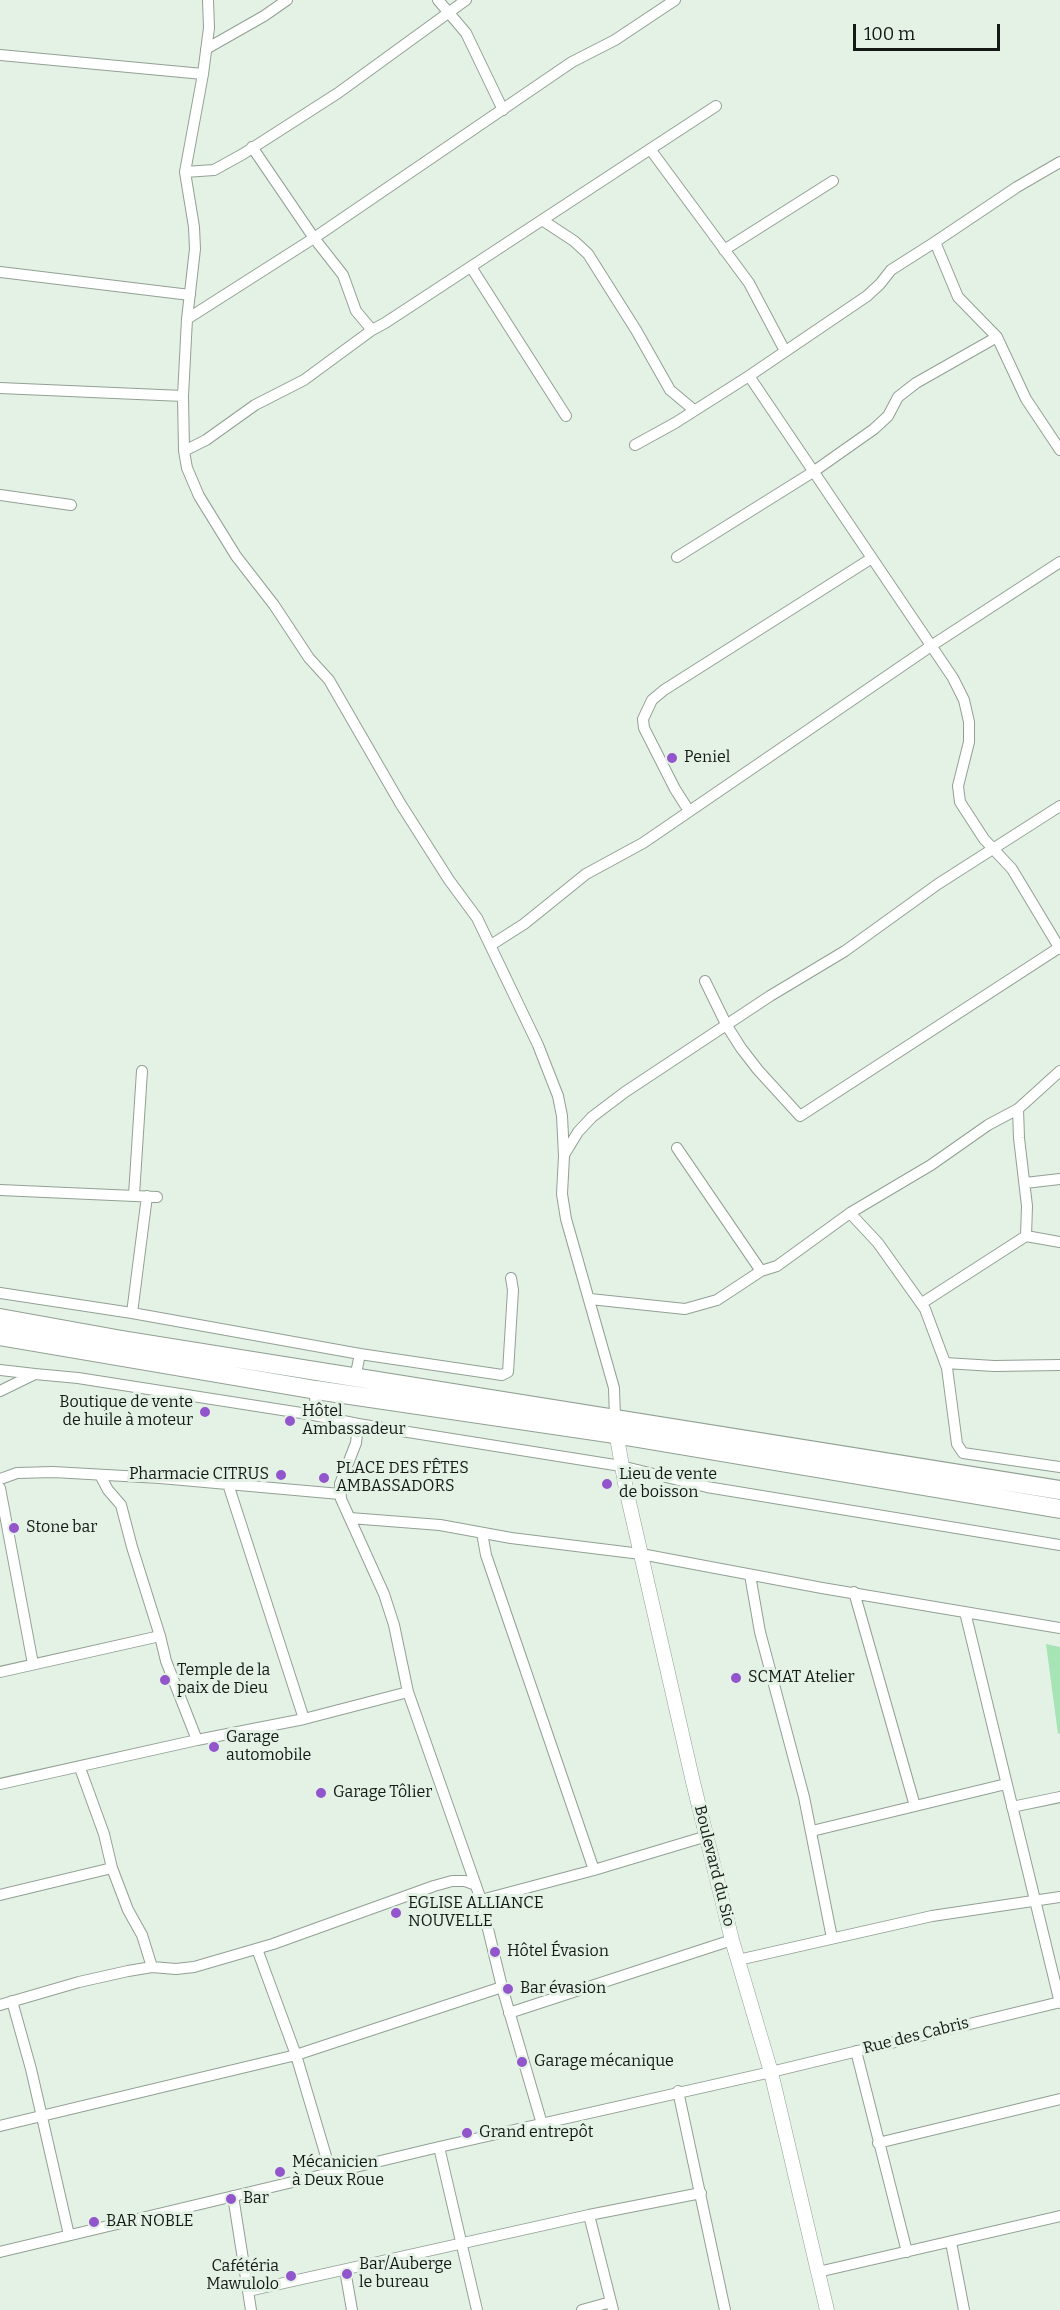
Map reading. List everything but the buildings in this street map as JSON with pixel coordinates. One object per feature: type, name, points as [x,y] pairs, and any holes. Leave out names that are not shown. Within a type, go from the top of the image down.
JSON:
[{"type":"main road","points":[[0,1318],[356,1378],[1060,1509]]},
{"type":"main road","points":[[0,1336],[316,1390],[615,1426],[1060,1490]]},
{"type":"street","points":[[208,0],[209,28],[203,74],[185,172],[194,227],[195,249],[187,319],[183,396],[184,451],[191,480],[236,556],[274,605],[309,658],[329,680],[400,802],[449,880],[477,918],[538,1045],[558,1096],[562,1116],[564,1155],[562,1194],[566,1219],[614,1388],[615,1426]]},
{"type":"street","points":[[206,49],[255,22],[287,0]]},
{"type":"street","points":[[438,0],[463,28],[471,41],[503,110]]},
{"type":"street","points":[[185,172],[214,170],[252,147],[338,93],[466,0]]},
{"type":"street","points":[[187,319],[314,238],[572,62],[615,40],[675,0]]},
{"type":"street","points":[[0,55],[203,74]]},
{"type":"street","points":[[184,451],[206,440],[255,405],[304,380],[372,330],[716,106]]},
{"type":"street","points":[[252,147],[314,238],[343,275],[356,311],[372,330]]},
{"type":"street","points":[[650,149],[749,283],[785,351]]},
{"type":"street","points":[[635,445],[749,376],[867,296],[891,270],[1017,187],[1060,162]]},
{"type":"street","points":[[723,250],[833,181]]},
{"type":"street","points":[[542,220],[574,241],[588,254],[636,330],[670,390],[694,410]]},
{"type":"street","points":[[934,242],[958,297],[997,337],[1026,399],[1060,450]]},
{"type":"street","points":[[471,267],[566,416]]},
{"type":"street","points":[[0,272],[190,295]]},
{"type":"street","points":[[677,557],[813,472],[874,429],[888,416],[898,397],[915,383],[997,337]]},
{"type":"street","points":[[705,981],[727,1026],[758,1070],[800,1116],[1060,948],[1012,869],[975,827],[960,802],[958,786],[969,742],[969,722],[964,700],[957,685],[749,376]]},
{"type":"street","points":[[0,388],[183,396]]},
{"type":"street","points":[[0,495],[72,506]]},
{"type":"street","points":[[689,811],[675,789],[644,728],[643,719],[652,700],[664,690],[872,558]]},
{"type":"street","points":[[490,945],[524,924],[586,874],[643,843],[931,646],[1060,562]]},
{"type":"street","points":[[564,1155],[578,1132],[625,1092],[770,996],[845,951],[938,884],[1060,806]]},
{"type":"street","points":[[134,1195],[142,1071]]},
{"type":"street","points":[[590,1299],[695,1308],[717,1300],[761,1271],[777,1266],[850,1213],[931,1166],[988,1125],[1018,1108],[1060,1071]]},
{"type":"street","points":[[1018,1108],[1028,1220],[1026,1236]]},
{"type":"street","points":[[677,1148],[761,1271]]},
{"type":"street","points":[[1025,1183],[1060,1179]]},
{"type":"street","points":[[0,1190],[152,1197],[132,1313]]},
{"type":"street","points":[[850,1213],[878,1243],[922,1303],[945,1363],[957,1444],[963,1453],[1060,1467]]},
{"type":"street","points":[[922,1303],[1026,1236],[1060,1242]]},
{"type":"street","points":[[0,1293],[132,1313],[360,1354],[506,1374],[508,1372],[512,1300],[511,1278]]},
{"type":"street","points":[[356,1378],[360,1354]]},
{"type":"street","points":[[945,1363],[994,1366],[1060,1365]]},
{"type":"street","points":[[0,1370],[314,1415],[621,1466],[707,1487],[1060,1545]]},
{"type":"street","points":[[0,1390],[35,1374]]},
{"type":"street","points":[[314,1415],[316,1390]]},
{"type":"street","points":[[358,1424],[356,1443],[344,1471],[340,1494],[384,1594],[398,1643],[408,1692],[481,1900],[509,2013],[542,2124]]},
{"type":"street","name":"Boulevard du Sio","points":[[615,1426],[621,1466],[706,1836],[732,1940],[771,2072],[827,2310]]},
{"type":"street","points":[[0,1479],[17,1473],[33,1472],[160,1478],[340,1494]]},
{"type":"street","points":[[100,1475],[108,1490],[121,1505],[166,1661],[197,1740]]},
{"type":"street","points":[[228,1484],[304,1719]]},
{"type":"street","points":[[0,1488],[33,1664]]},
{"type":"street","points":[[350,1518],[440,1525],[482,1533],[641,1554],[1060,1628]]},
{"type":"street","points":[[482,1533],[486,1555],[594,1870]]},
{"type":"street","points":[[750,1575],[760,1632],[812,1831],[832,1938]]},
{"type":"street","points":[[854,1592],[915,1806]]},
{"type":"street","points":[[965,1612],[1060,2002]]},
{"type":"street","points":[[0,1672],[160,1636]]},
{"type":"street","points":[[0,1784],[197,1740],[304,1719],[408,1692]]},
{"type":"street","points":[[80,1767],[104,1834],[112,1868],[128,1910],[142,1935],[152,1967]]},
{"type":"street","points":[[812,1831],[1006,1784]]},
{"type":"street","points":[[1012,1807],[1060,1797]]},
{"type":"street","points":[[481,1900],[594,1870],[706,1836]]},
{"type":"street","points":[[0,1895],[112,1868]]},
{"type":"street","points":[[0,2005],[79,1982],[152,1967],[176,1969],[194,1967],[257,1948],[434,1886],[452,1881],[465,1881],[476,1885]]},
{"type":"street","points":[[738,1960],[932,1916],[1060,1897]]},
{"type":"street","points":[[509,2013],[732,1940]]},
{"type":"street","points":[[257,1948],[296,2055],[331,2173]]},
{"type":"street","points":[[0,2126],[296,2055],[502,1987]]},
{"type":"street","points":[[12,2001],[31,2069],[69,2235]]},
{"type":"street","name":"Rue des Cabris","points":[[0,2252],[1060,2002]]},
{"type":"street","points":[[856,2051],[907,2252]]},
{"type":"street","points":[[678,2091],[725,2310]]},
{"type":"street","points":[[878,2143],[1060,2099]]},
{"type":"street","points":[[439,2147],[477,2310]]},
{"type":"street","points":[[248,2291],[460,2243],[701,2193]]},
{"type":"street","points":[[233,2196],[251,2310]]},
{"type":"street","points":[[582,2310],[612,2306],[590,2215]]},
{"type":"street","points":[[818,2272],[1060,2217]]},
{"type":"street","points":[[951,2242],[964,2310]]},
{"type":"street","points":[[345,2270],[352,2310]]},
{"type":"green space","points":[[1046,1644],[1060,1647],[1060,1733],[1058,1734]]},
{"type":"place","name":"Peniel","points":[[672,758]]},
{"type":"place","name":"Boutique de vente de huile à moteur","points":[[205,1412]]},
{"type":"place","name":"Hôtel Ambassadeur","points":[[290,1421]]},
{"type":"place","name":"Pharmacie CITRUS","points":[[281,1475]]},
{"type":"place","name":"PLACE DES FÊTES AMBASSADORS","points":[[324,1478]]},
{"type":"place","name":"Lieu de vente de boisson","points":[[607,1484]]},
{"type":"place","name":"Stone bar","points":[[14,1528]]},
{"type":"place","name":"SCMAT Atelier","points":[[736,1678]]},
{"type":"place","name":"Temple de la paix de Dieu","points":[[165,1680]]},
{"type":"place","name":"Garage automobile","points":[[214,1747]]},
{"type":"place","name":"Garage Tôlier","points":[[321,1793]]},
{"type":"place","name":"EGLISE ALLIANCE NOUVELLE","points":[[396,1913]]},
{"type":"place","name":"Hôtel Évasion","points":[[495,1952]]},
{"type":"place","name":"Bar évasion","points":[[508,1989]]},
{"type":"place","name":"Garage mécanique","points":[[522,2062]]},
{"type":"place","name":"Grand entrepôt","points":[[467,2133]]},
{"type":"place","name":"Mécanicien à Deux Roue","points":[[280,2172]]},
{"type":"place","name":"Bar","points":[[231,2199]]},
{"type":"place","name":"BAR NOBLE","points":[[94,2222]]},
{"type":"place","name":"Bar/Auberge le bureau","points":[[347,2274]]},
{"type":"place","name":"Cafétéria Mawulolo","points":[[291,2276]]}]
